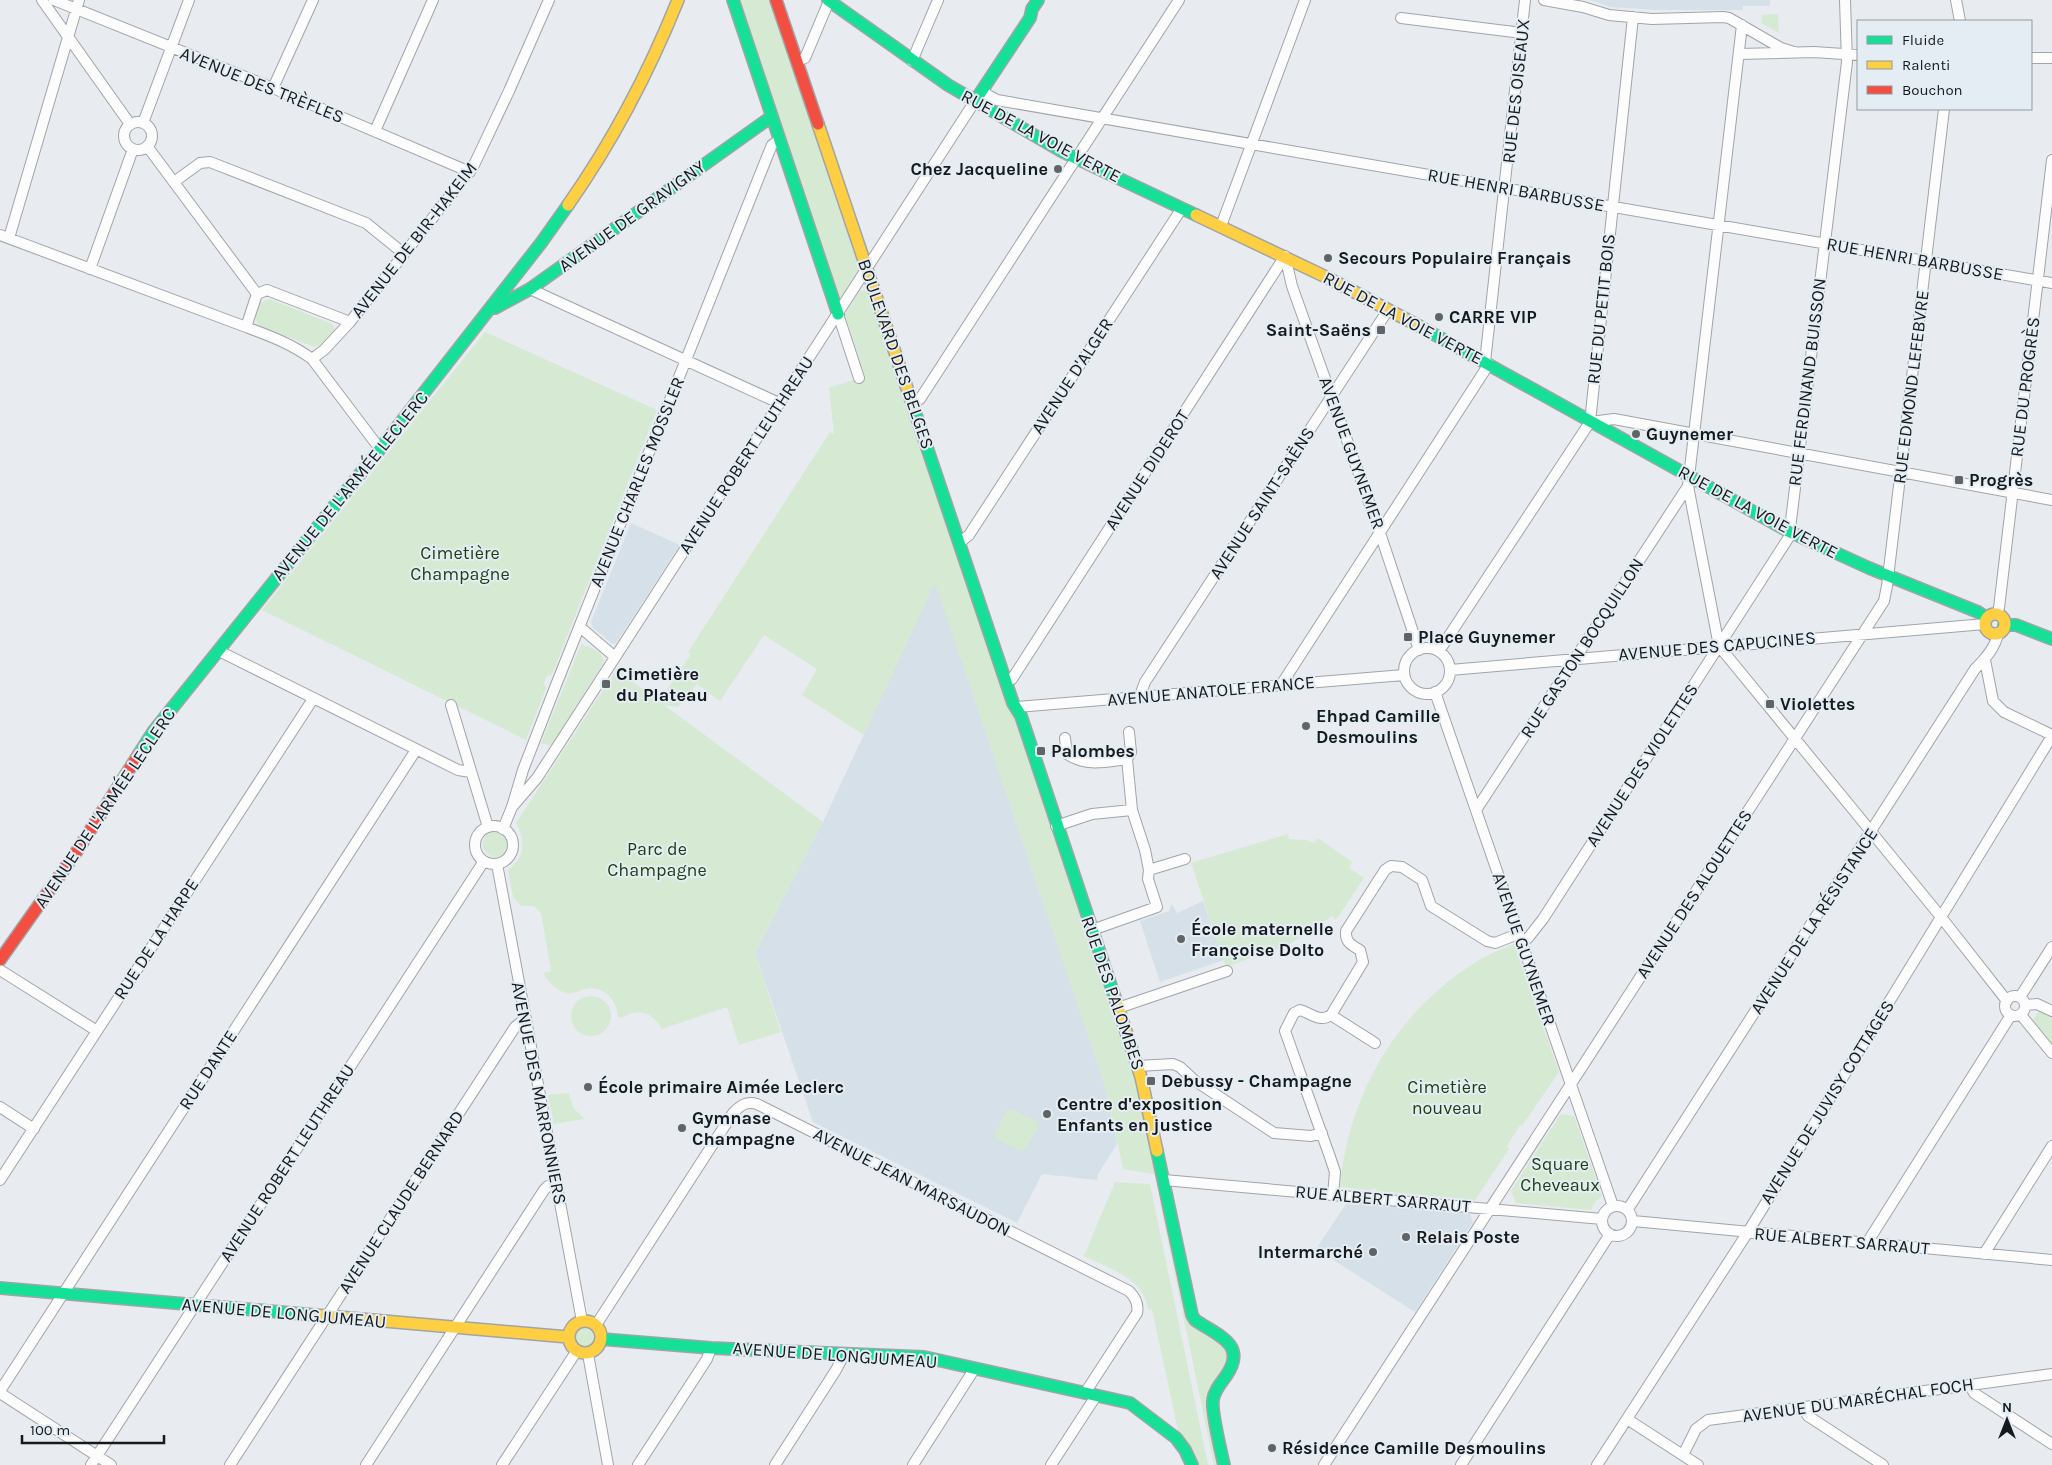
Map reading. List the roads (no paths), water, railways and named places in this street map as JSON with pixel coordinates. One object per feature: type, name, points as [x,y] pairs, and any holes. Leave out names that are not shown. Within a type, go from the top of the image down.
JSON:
[{"type":"street","points":[[42,0],[130,124]]},
{"type":"street","name":"AVENUE DES TRÈFLES","points":[[54,0],[78,5],[171,48],[273,88],[470,172]]},
{"type":"street","points":[[143,123],[189,0]]},
{"type":"street","points":[[273,88],[313,0]]},
{"type":"street","points":[[375,131],[433,0]]},
{"type":"street","name":"AVENUE DE BIR-HAKEIM","points":[[312,359],[324,350],[350,322],[480,157],[549,0]]},
{"type":"street","name":"AVENUE DE L'ARMÉE LECLERC","points":[[0,960],[77,851],[153,732],[490,311],[541,243],[598,162],[659,47],[678,0]]},
{"type":"street","points":[[733,0],[859,378]]},
{"type":"street","name":"BOULEVARD DES BELGES","points":[[776,0],[959,543],[1017,707]]},
{"type":"street","points":[[797,61],[805,58],[829,0]]},
{"type":"street","name":"RUE DE LA VOIE VERTE","points":[[829,0],[912,61],[975,101],[1077,159],[1285,256],[1388,310],[1487,363],[1688,481],[1790,532],[1888,576],[1978,612],[1989,619],[1987,631],[1990,633],[2016,625],[2052,639]]},
{"type":"street","points":[[912,61],[938,0]]},
{"type":"street","points":[[975,101],[1030,18],[1038,0]]},
{"type":"street","points":[[913,404],[920,399],[1077,159],[1178,0]]},
{"type":"street","points":[[1221,226],[1305,0]]},
{"type":"street","name":"RUE DES OISEAUX","points":[[1487,363],[1525,0]]},
{"type":"street","points":[[1544,0],[1583,7],[1609,15],[1662,19],[1723,17],[1742,25],[1781,48],[1794,52]]},
{"type":"street","name":"RUE FERDINAND BUISSON","points":[[1790,532],[1847,53],[1845,0]]},
{"type":"street","points":[[1956,0],[1960,20]]},
{"type":"street","points":[[78,5],[4,236],[280,339],[299,349],[312,359],[380,449]]},
{"type":"street","name":"RUE DU PETIT BOIS","points":[[1590,422],[1633,17]]},
{"type":"street","points":[[1401,18],[1522,33]]},
{"type":"street","points":[[1742,25],[1688,481],[1719,646],[1941,917],[2007,1001]]},
{"type":"street","points":[[1738,54],[1781,54],[1794,52],[1857,55]]},
{"type":"street","points":[[2032,58],[2052,58]]},
{"type":"street","name":"RUE HENRI BARBUSSE","points":[[983,90],[997,100],[2052,283]]},
{"type":"street","name":"AVENUE ROBERT LEUTHREAU","points":[[512,807],[537,778],[975,101]]},
{"type":"street","name":"RUE EDMOND LEFEBVRE","points":[[1888,576],[1944,110]]},
{"type":"street","name":"AVENUE DE GRAVIGNY","points":[[490,311],[530,289],[771,117]]},
{"type":"street","points":[[135,122],[143,123],[147,125],[152,133],[150,142],[139,150],[127,144],[124,135],[130,124],[135,122]]},
{"type":"street","name":"AVENUE CHARLES MOSSLER","points":[[503,829],[523,770],[769,152],[772,145],[779,140]]},
{"type":"street","points":[[146,146],[257,294]]},
{"type":"street","points":[[90,269],[133,148]]},
{"type":"street","name":"RUE DU PROGRÈS","points":[[1989,619],[1999,608],[2052,160]]},
{"type":"street","points":[[174,182],[200,163],[210,162],[366,223],[403,253]]},
{"type":"street","name":"AVENUE D'ALGER","points":[[959,543],[969,535],[1182,208]]},
{"type":"street","name":"AVENUE GUYNEMER","points":[[1285,256],[1292,286],[1380,533],[1419,650]]},
{"type":"street","name":"AVENUE DIDEROT","points":[[1007,682],[1012,679],[1285,256]]},
{"type":"street","points":[[530,289],[779,403]]},
{"type":"street","points":[[246,327],[257,294],[267,290],[350,322]]},
{"type":"street","name":"AVENUE SAINT-SAËNS","points":[[1139,698],[1145,682],[1388,310]]},
{"type":"street","points":[[1281,685],[1487,363]]},
{"type":"street","points":[[1439,652],[1590,422],[1614,419],[2052,500]]},
{"type":"street","name":"RUE GASTON BOCQUILLON","points":[[1476,810],[1688,481]]},
{"type":"street","name":"AVENUE DES VIOLETTES","points":[[1519,938],[1528,938],[1543,919],[1787,541],[1790,532]]},
{"type":"street","name":"AVENUE DES ALOUETTES","points":[[1324,1465],[1489,1208],[1864,633],[1884,601],[1888,576]]},
{"type":"street","points":[[1989,619],[2001,616],[2001,629]]},
{"type":"street","name":"AVENUE DES CAPUCINES","points":[[1450,670],[1864,633],[1989,619]]},
{"type":"street","points":[[580,627],[615,657]]},
{"type":"street","name":"AVENUE DE LA RÉSISTANCE","points":[[1628,1209],[1975,669],[1985,660],[1998,639],[2001,629]]},
{"type":"street","points":[[1430,648],[1439,652],[1447,659],[1450,670],[1446,683],[1435,692],[1426,694],[1418,692],[1412,688],[1404,675],[1409,656],[1419,650],[1430,648]]},
{"type":"street","points":[[219,651],[416,750],[458,770],[470,772]]},
{"type":"street","points":[[1985,660],[1993,702],[2004,712],[2052,735]]},
{"type":"street","name":"AVENUE ANATOLE FRANCE","points":[[1017,707],[1404,675]]},
{"type":"street","name":"AVENUE GUYNEMER","points":[[1435,692],[1613,1206]]},
{"type":"street","name":"RUE DE LA HARPE","points":[[0,1180],[313,699]]},
{"type":"street","points":[[451,705],[488,827]]},
{"type":"street","name":"RUE DES PALOMBES","points":[[1017,707],[1138,1066],[1192,1315],[1195,1320],[1232,1344],[1235,1350],[1234,1363],[1212,1396],[1224,1465]]},
{"type":"street","points":[[1092,930],[1157,907],[1148,878],[1149,870],[1145,850],[1132,810],[1127,759],[1131,752],[1129,732]]},
{"type":"street","name":"AVENUE DE JUVISY COTTAGES","points":[[1597,1465],[1748,1232],[2052,735]]},
{"type":"street","points":[[1065,738],[1067,754],[1081,762],[1095,763],[1127,759]]},
{"type":"street","name":"RUE DANTE","points":[[0,1392],[416,750]]},
{"type":"street","points":[[1056,826],[1092,814],[1132,810]]},
{"type":"street","points":[[488,827],[503,829],[511,838],[512,848],[507,859],[497,864],[484,861],[476,852],[474,846],[478,834],[488,827]]},
{"type":"street","points":[[1149,870],[1185,858]]},
{"type":"street","name":"AVENUE ROBERT LEUTHREAU","points":[[94,1460],[484,861]]},
{"type":"street","name":"AVENUE DES MARRONNIERS","points":[[497,864],[582,1321]]},
{"type":"street","points":[[1333,1195],[1334,1172],[1322,1133],[1284,1031],[1294,1013],[1300,1010],[1313,1017],[1323,1019],[1331,1015],[1363,962],[1360,950],[1349,944],[1346,931],[1386,870],[1391,866],[1402,867],[1422,880],[1430,906],[1487,941],[1495,943],[1519,938]]},
{"type":"street","points":[[1867,1243],[2019,1008],[2052,947]]},
{"type":"street","points":[[0,970],[97,1031]]},
{"type":"street","points":[[1118,1008],[1227,971]]},
{"type":"street","points":[[2052,1011],[2037,1004],[2019,1008],[2006,1009],[2007,1001],[2010,997],[2019,1008],[2052,1053]]},
{"type":"street","points":[[1331,1015],[1375,1043]]},
{"type":"street","name":"AVENUE CLAUDE BERNARD","points":[[230,1465],[515,1027],[526,1018]]},
{"type":"street","points":[[1138,1066],[1173,1064],[1180,1067],[1194,1080],[1274,1133],[1311,1136],[1322,1133]]},
{"type":"street","name":"AVENUE JEAN MARSAUDON","points":[[596,1325],[734,1113],[739,1106],[751,1103],[757,1104],[1129,1291],[1134,1296],[1138,1308],[1137,1312],[1090,1395]]},
{"type":"street","points":[[0,1107],[34,1129]]},
{"type":"street","points":[[1984,1254],[2052,1146]]},
{"type":"street","name":"RUE ALBERT SARRAUT","points":[[1164,1180],[1602,1219]]},
{"type":"street","points":[[366,1465],[544,1190],[556,1183]]},
{"type":"street","points":[[1618,1205],[1628,1209],[1633,1221],[1630,1230],[1622,1236],[1610,1234],[1602,1226],[1602,1219],[1607,1210],[1613,1206],[1618,1205]]},
{"type":"street","name":"RUE ALBERT SARRAUT","points":[[1633,1221],[2052,1260]]},
{"type":"street","points":[[1461,1465],[1610,1234]]},
{"type":"street","name":"AVENUE DE LONGJUMEAU","points":[[0,1288],[568,1337]]},
{"type":"street","points":[[582,1321],[596,1325],[601,1334],[597,1348],[588,1354],[576,1352],[570,1345],[568,1337],[572,1326],[582,1321]]},
{"type":"street","name":"AVENUE DE LONGJUMEAU","points":[[601,1339],[711,1348],[924,1357],[976,1368],[1130,1403],[1176,1438],[1185,1450],[1191,1465]]},
{"type":"street","points":[[638,1465],[707,1359],[711,1348]]},
{"type":"street","points":[[502,1465],[576,1352]]},
{"type":"street","points":[[775,1465],[845,1353]]},
{"type":"street","points":[[588,1354],[608,1465]]},
{"type":"street","points":[[913,1465],[976,1368]]},
{"type":"street","name":"AVENUE DU MARÉCHAL FOCH","points":[[1683,1455],[1696,1429],[1701,1423],[1708,1420],[2052,1374]]},
{"type":"street","points":[[1970,1385],[1974,1393],[2052,1444]]},
{"type":"street","points":[[0,1392],[94,1460],[111,1465]]},
{"type":"street","points":[[1051,1465],[1090,1395]]},
{"type":"street","points":[[1803,1408],[1808,1416],[1883,1465]]},
{"type":"street","points":[[1626,1419],[1698,1465]]},
{"type":"place","name":"Chez Jacqueline","points":[[1058,169]]},
{"type":"place","name":"Secours Populaire Français","points":[[1328,258]]},
{"type":"place","name":"CARRE VIP","points":[[1439,317]]},
{"type":"place","name":"Saint-Saëns","points":[[1381,330]]},
{"type":"place","name":"Guynemer","points":[[1636,434]]},
{"type":"place","name":"Progrès","points":[[1959,480]]},
{"type":"place","name":"Place Guynemer","points":[[1408,637]]},
{"type":"place","name":"Cimetière du Plateau","points":[[606,684]]},
{"type":"place","name":"Violettes","points":[[1770,704]]},
{"type":"place","name":"Ehpad Camille Desmoulins","points":[[1306,726]]},
{"type":"place","name":"Palombes","points":[[1041,751]]},
{"type":"place","name":"École maternelle Françoise Dolto","points":[[1181,939]]},
{"type":"place","name":"Debussy - Champagne","points":[[1151,1081]]},
{"type":"place","name":"École primaire Aimée Leclerc","points":[[588,1087]]},
{"type":"place","name":"Centre d'exposition Enfants en justice","points":[[1047,1114]]},
{"type":"place","name":"Gymnase Champagne","points":[[682,1128]]},
{"type":"place","name":"Relais Poste","points":[[1406,1237]]},
{"type":"place","name":"Intermarché","points":[[1373,1252]]},
{"type":"place","name":"Résidence Camille Desmoulins","points":[[1272,1448]]},
{"type":"park label","name":"Cimetière Champagne","points":[[460,563]]},
{"type":"park label","name":"Parc de Champagne","points":[[657,860]]},
{"type":"park label","name":"Cimetière nouveau","points":[[1447,1097]]},
{"type":"park label","name":"Square Cheveaux","points":[[1560,1174]]}]
